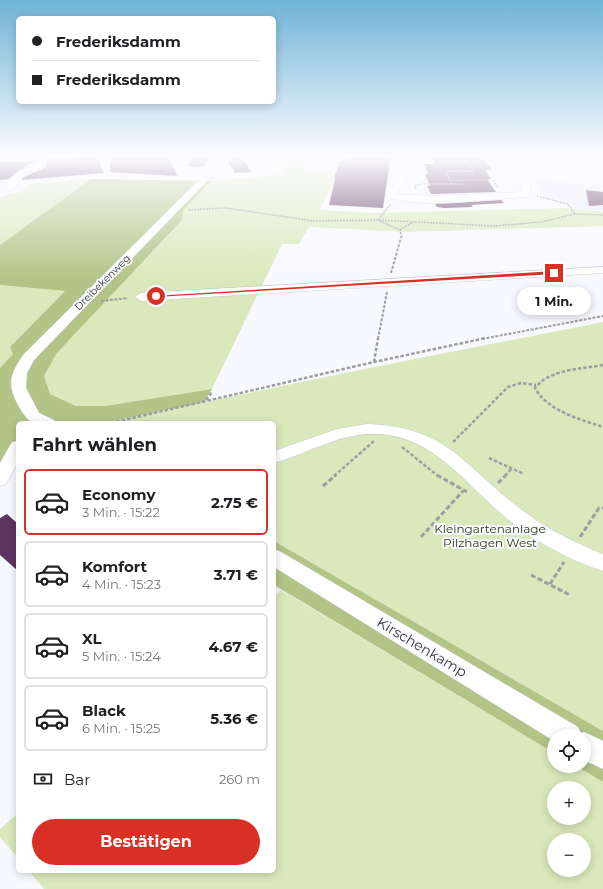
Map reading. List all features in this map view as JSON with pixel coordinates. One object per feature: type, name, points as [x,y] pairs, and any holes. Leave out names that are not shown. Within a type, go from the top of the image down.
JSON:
[{"type":"street","name":"Dreibekenweg","points":[[31,419],[19,392],[19,371],[22,363],[37,346],[187,196]]},
{"type":"street","points":[[393,196],[413,199],[470,196]]},
{"type":"street","points":[[141,297],[603,270]]},
{"type":"street","points":[[276,456],[342,434],[369,429],[414,436],[442,449],[510,511],[537,530],[603,563]]},
{"type":"street","points":[[0,480],[16,450]]},
{"type":"street","name":"Kirschenkamp","points":[[276,558],[557,729]]},
{"type":"street","points":[[591,749],[603,756]]},
{"type":"path","points":[[537,196],[568,204],[576,214]]},
{"type":"path","points":[[378,220],[396,198]]},
{"type":"path","points":[[174,210],[226,208],[260,212],[284,218],[314,221],[378,220],[494,226],[512,226],[541,222],[576,214],[603,215]]},
{"type":"path","points":[[378,220],[400,230]]},
{"type":"path","points":[[400,230],[413,222]]},
{"type":"path","points":[[374,362],[389,282],[402,233],[400,230]]},
{"type":"path","points":[[80,303],[141,297]]},
{"type":"path","points":[[121,421],[192,406],[206,401],[374,362],[539,327],[603,316]]},
{"type":"path","points":[[442,449],[454,441],[508,387],[521,383],[536,385],[543,380],[560,373],[603,365]]},
{"type":"path","points":[[536,385],[539,395],[552,405],[603,427]]},
{"type":"path","points":[[206,401],[212,392]]},
{"type":"path","points":[[323,486],[375,440]]},
{"type":"path","points":[[489,458],[524,474]]},
{"type":"path","points":[[490,492],[512,468]]},
{"type":"path","points":[[420,537],[463,491]]},
{"type":"path","points":[[531,575],[570,595]]},
{"type":"shaded area","points":[[547,196],[603,196],[603,212],[575,210],[572,204]]},
{"type":"green space","points":[[2,196],[67,196],[0,245],[0,197]]},
{"type":"green space","points":[[67,196],[197,196],[183,211],[182,220],[57,353],[44,376],[50,394],[76,406],[105,406],[212,389],[204,402],[113,421],[16,421],[16,454],[0,462],[0,368],[13,354],[10,347],[65,291],[0,285],[0,245]]},
{"type":"green space","points":[[196,196],[326,196],[320,210],[375,213],[564,208],[603,212],[603,226],[405,232],[309,227],[299,244],[282,244],[212,389],[105,406],[76,406],[50,394],[44,376],[57,353],[182,220],[174,210],[188,205]]},
{"type":"green space","points":[[0,285],[65,291],[10,347],[13,354],[0,368]]},
{"type":"green space","name":"Kleingartenanlage Pilzhagen West","points":[[603,322],[603,731],[276,542],[276,421],[113,421],[379,366]]},
{"type":"green space","points":[[276,542],[603,731],[603,782],[588,773],[591,773],[591,729],[547,729],[547,749],[276,586]]},
{"type":"green space","points":[[281,590],[547,749],[547,773],[588,773],[603,782],[603,889],[44,889],[31,873],[276,873],[276,594]]},
{"type":"green space","points":[[16,815],[16,856],[0,837],[0,829]]},
{"type":"building","points":[[331,196],[385,196],[383,208],[329,205]]},
{"type":"building","points":[[587,196],[603,196],[603,205],[589,206]]},
{"type":"building","points":[[501,200],[504,203],[471,205],[473,207],[445,208],[437,207],[435,204]]},
{"type":"building","points":[[7,514],[16,522],[16,569],[0,555],[0,518]]},
{"type":"route","points":[[156,296],[374,282],[554,273]]}]
